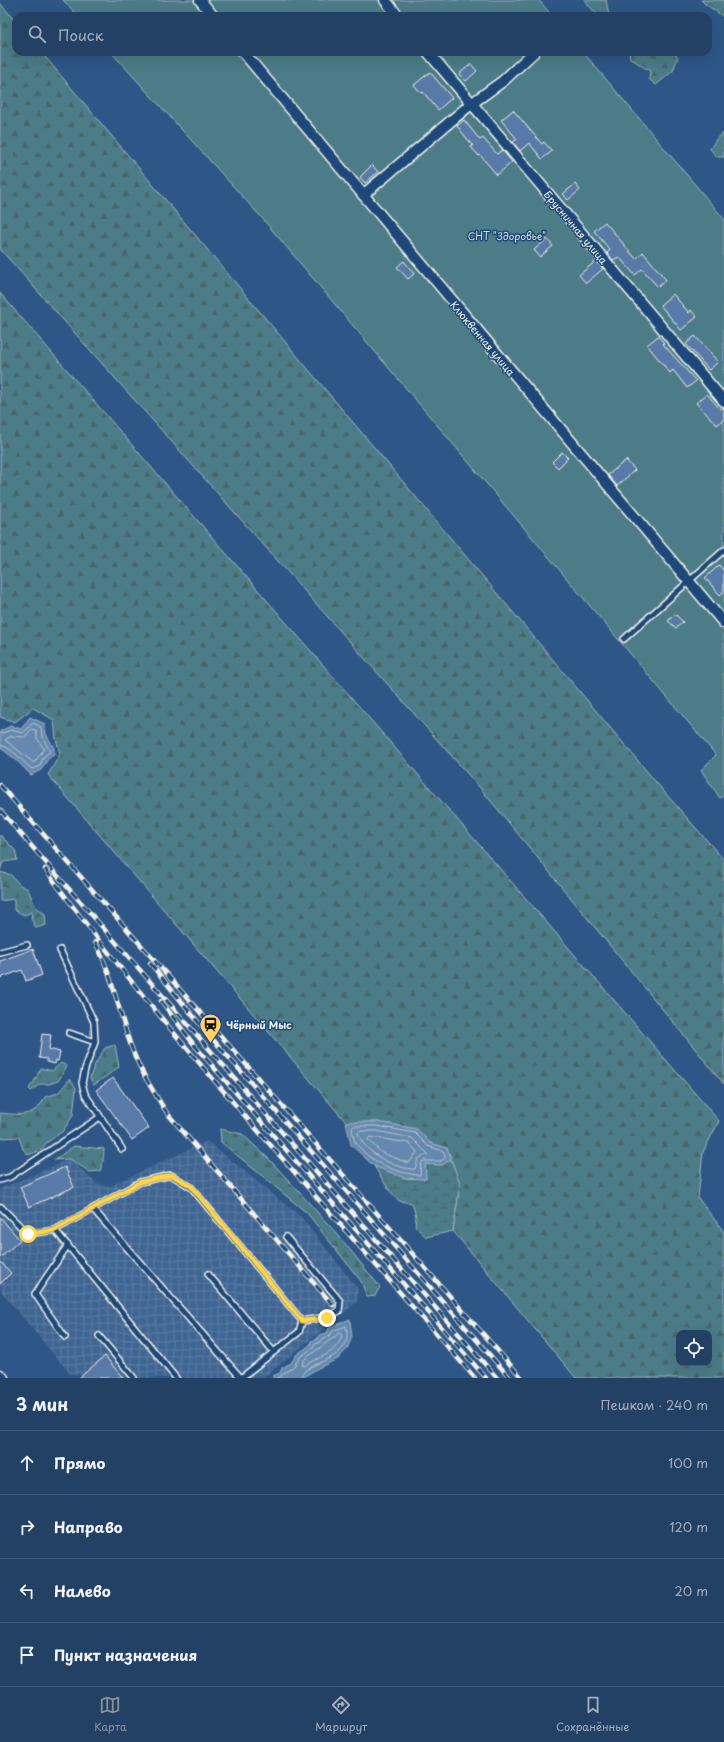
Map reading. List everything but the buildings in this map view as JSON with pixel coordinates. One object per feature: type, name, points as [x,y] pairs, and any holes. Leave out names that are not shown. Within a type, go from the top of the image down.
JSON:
[{"type":"street","points":[[200,0],[210,12]]},
{"type":"street","points":[[384,0],[394,12]]},
{"type":"street","name":"Клюквенная улица","points":[[246,56],[724,623]]},
{"type":"street","name":"Брусничная улица","points":[[431,56],[724,401]]},
{"type":"street","points":[[363,195],[471,104],[503,81],[530,56]]},
{"type":"lane","points":[[624,639],[724,550]]},
{"type":"lane","points":[[0,952],[27,945]]},
{"type":"lane","points":[[60,950],[94,1022],[95,1042],[85,1069],[82,1083],[85,1094],[122,1148]]},
{"type":"lane","points":[[69,1033],[95,1042]]},
{"type":"lane","points":[[0,1180],[10,1177],[100,1117]]},
{"type":"lane","points":[[1,1207],[28,1234],[55,1230],[140,1182],[172,1175],[191,1186],[302,1321]]},
{"type":"lane","points":[[93,1209],[241,1378],[299,1332],[302,1321]]},
{"type":"lane","points":[[55,1230],[176,1378]]},
{"type":"lane","points":[[286,1238],[340,1301],[340,1311],[327,1318],[302,1321]]},
{"type":"lane","points":[[65,1337],[35,1294],[68,1245]]},
{"type":"lane","points":[[208,1274],[274,1352]]},
{"type":"lane","points":[[99,1336],[134,1378]]},
{"type":"shaded area","points":[[207,1141],[302,1218],[358,1289],[357,1302],[263,1378],[85,1378],[83,1375],[70,1374],[0,1290],[0,1189],[70,1159],[97,1184],[110,1186]]},
{"type":"green space","points":[[63,0],[539,0],[549,12],[74,12]]},
{"type":"green space","points":[[584,0],[606,0],[608,12],[594,12]]},
{"type":"green space","points":[[701,0],[724,0],[724,17],[704,3]]},
{"type":"green space","points":[[0,3],[12,17],[12,56],[44,56],[666,794],[724,860],[724,1084],[481,789],[0,249]]},
{"type":"green space","name":"СНТ \"Здоровье\"","points":[[115,56],[586,56],[724,219],[724,795],[720,798],[701,770],[716,755],[262,218]]},
{"type":"green space","points":[[630,56],[678,57],[673,71],[656,85],[649,79],[650,71],[630,58]]},
{"type":"green space","points":[[724,133],[724,157],[717,157],[710,149],[717,138]]},
{"type":"green space","points":[[0,293],[719,1121],[703,1152],[698,1198],[724,1232],[724,1378],[576,1378],[453,1231],[460,1184],[447,1148],[430,1143],[417,1129],[378,1122],[346,1122],[48,775],[60,754],[56,739],[54,720],[33,708],[15,722],[0,717]]},
{"type":"green space","points":[[0,835],[15,850],[17,860],[3,862],[0,871]]},
{"type":"green space","points":[[0,872],[11,875],[20,885],[28,889],[35,906],[45,914],[46,925],[36,928],[31,919],[32,912],[24,915],[14,910],[14,899],[0,901]]},
{"type":"green space","points":[[115,1045],[119,1067],[94,1085],[90,1078],[94,1066],[105,1048]]},
{"type":"green space","points":[[61,1063],[67,1066],[58,1081],[49,1084],[40,1084],[31,1091],[29,1088],[34,1082],[41,1068],[52,1071]]},
{"type":"green space","points":[[70,1079],[76,1088],[73,1115],[63,1131],[46,1143],[41,1150],[28,1155],[23,1149],[19,1137],[0,1138],[0,1113],[26,1114],[32,1112],[37,1109],[45,1097],[58,1093]]},
{"type":"green space","points":[[220,1129],[242,1134],[269,1159],[338,1235],[380,1287],[375,1296],[367,1297],[361,1281],[307,1213],[221,1142]]},
{"type":"green space","points":[[74,1146],[104,1149],[100,1171],[90,1172],[70,1159],[54,1160]]},
{"type":"green space","points":[[451,1159],[460,1184],[453,1231],[426,1237],[415,1226],[416,1216],[412,1203],[399,1201],[389,1190],[374,1166],[405,1178],[426,1179],[425,1164],[442,1165]]},
{"type":"water","points":[[30,717],[45,724],[46,734],[54,748],[54,755],[48,759],[41,770],[31,775],[1,748],[0,731],[11,726],[21,729]]},
{"type":"water","points":[[346,1122],[378,1122],[417,1129],[430,1143],[447,1148],[451,1159],[442,1165],[425,1164],[426,1179],[405,1178],[374,1166],[351,1145]]},
{"type":"water","points":[[350,1319],[352,1337],[347,1349],[338,1359],[318,1368],[302,1378],[273,1378],[273,1376],[280,1373],[282,1368],[291,1363],[297,1354],[310,1345],[311,1341],[317,1339],[319,1335],[327,1333],[329,1328]]},
{"type":"railway","points":[[0,785],[522,1378]]},
{"type":"railway","points":[[0,810],[497,1378]]},
{"type":"railway","points":[[45,869],[103,946],[194,1057],[475,1378]]},
{"type":"railway","points":[[95,942],[106,966],[133,1052],[146,1079],[167,1113],[333,1305]]},
{"type":"railway","points":[[150,963],[203,1028],[510,1378]]},
{"type":"railway","points":[[161,1001],[195,1046],[486,1378]]},
{"type":"place","name":"Чёрный Мыс","points":[[211,1044]]},
{"type":"route","points":[[28,1234],[55,1230],[140,1182],[172,1175],[191,1186],[302,1321],[327,1318]]}]
